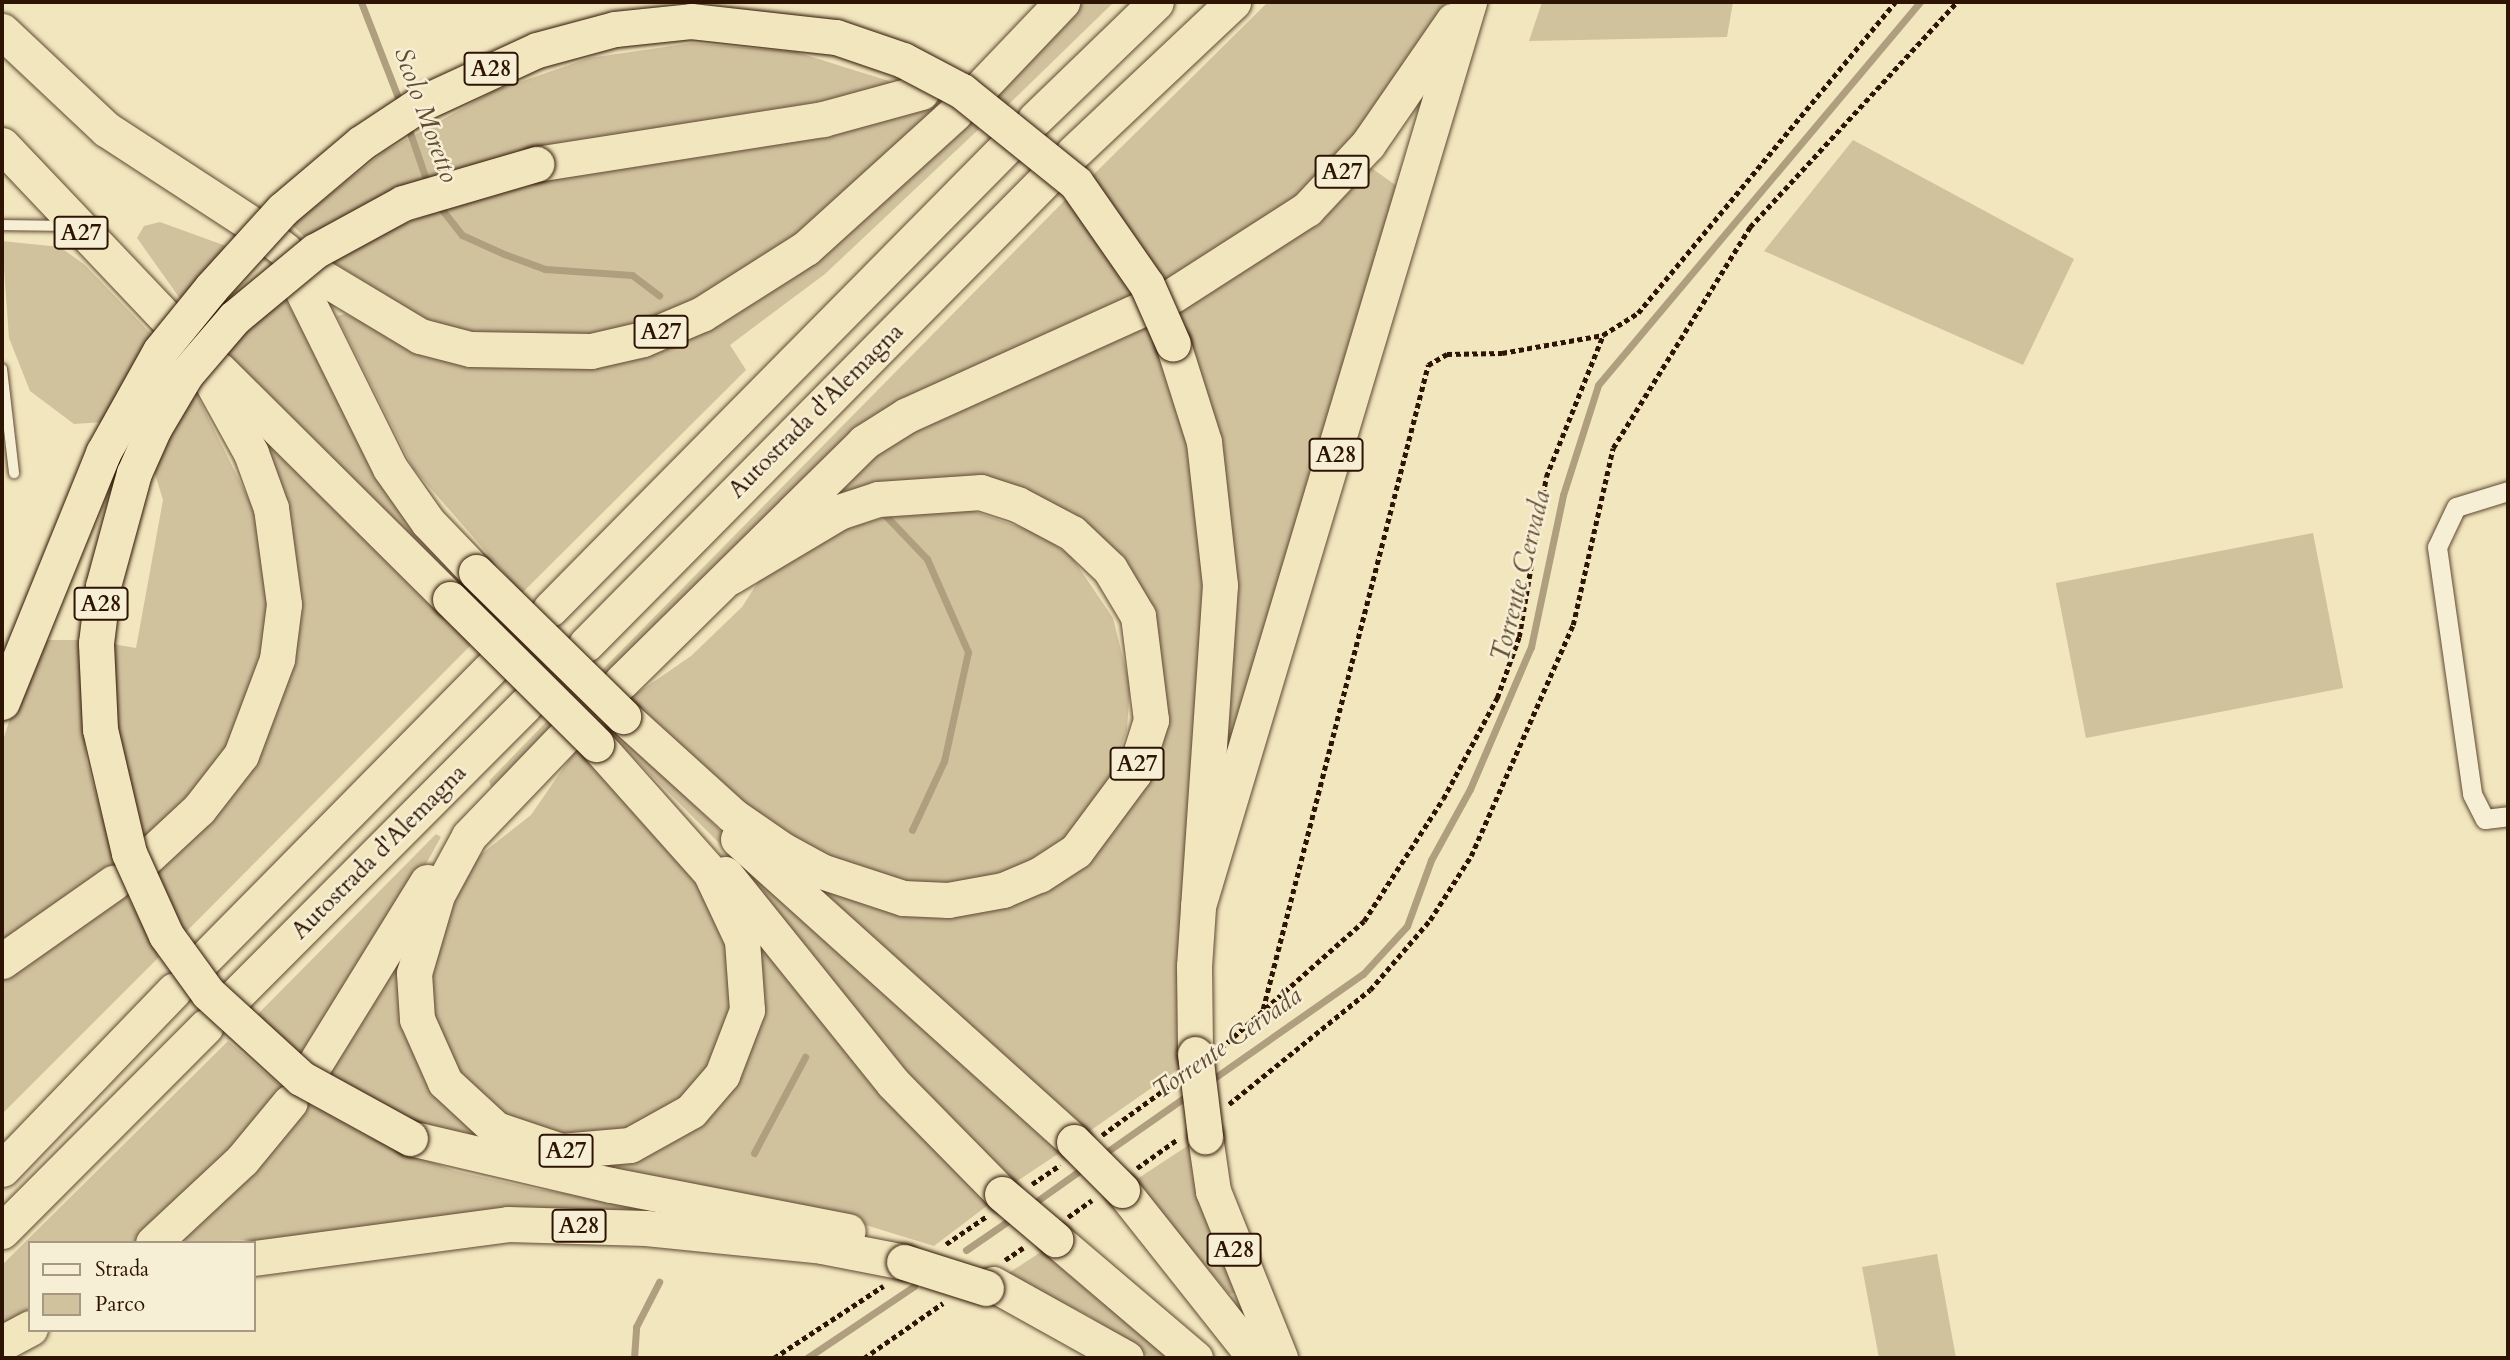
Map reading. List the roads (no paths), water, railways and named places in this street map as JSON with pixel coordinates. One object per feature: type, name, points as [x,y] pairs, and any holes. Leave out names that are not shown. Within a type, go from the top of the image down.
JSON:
[{"type":"highway","points":[[1035,119],[1156,2]]},
{"type":"highway","points":[[1073,153],[1233,2]]},
{"type":"highway","name":"A27","points":[[1172,295],[1307,209],[1390,117],[1466,2]]},
{"type":"highway","name":"A28","points":[[1198,906],[1466,2]]},
{"type":"highway","points":[[970,78],[1050,14]]},
{"type":"highway","name":"A28","points":[[2,702],[103,453],[160,351],[212,286],[283,209],[361,142],[421,104],[537,50],[615,29],[691,21],[836,37],[903,60],[962,91],[1076,183],[1147,285],[1173,344],[1204,442],[1220,585],[1187,1066],[1222,1215],[1280,1358]]},
{"type":"highway","points":[[2,31],[106,130],[274,243]]},
{"type":"highway","name":"A28","points":[[921,92],[822,119],[536,164],[392,208],[315,251],[234,318],[186,374],[154,428],[134,472],[103,586],[96,643],[100,729],[129,853],[166,935],[208,993],[301,1077],[410,1138],[611,1185],[829,1225],[1040,1306],[1126,1358]]},
{"type":"highway","name":"A27","points":[[730,577],[839,512],[878,499],[981,492],[1017,504],[1072,533],[1111,569],[1138,616],[1151,720],[1134,773],[1076,851],[1039,875],[1003,890],[948,900],[903,898],[821,871],[780,849],[732,816],[623,716],[428,522],[390,468],[307,279],[420,336],[470,349],[551,354],[643,339],[714,307],[806,248],[955,113]]},
{"type":"highway","name":"A27","points":[[2,145],[73,226],[164,317]]},
{"type":"highway","name":"Autostrada d'Alemagna","points":[[550,609],[1007,146]]},
{"type":"highway","name":"Autostrada d'Alemagna","points":[[586,643],[1046,179]]},
{"type":"highway","name":"A27","points":[[621,682],[864,442],[918,410],[1139,310]]},
{"type":"highway","points":[[143,861],[199,809],[241,755],[277,659],[284,593],[271,508],[251,453],[212,372],[266,416],[450,599],[591,748],[679,821],[893,1083],[1007,1198],[1195,1358]]},
{"type":"highway","name":"Autostrada d'Alemagna","points":[[200,963],[491,668]]},
{"type":"highway","name":"Autostrada d'Alemagna","points":[[232,999],[525,705]]},
{"type":"highway","name":"A28","points":[[623,716],[832,930],[1080,1146],[1118,1185],[1255,1358]]},
{"type":"highway","name":"A27","points":[[310,1070],[424,885],[469,836],[591,748],[710,872],[733,916],[747,963],[747,1010],[722,1075],[691,1111],[652,1136],[584,1152],[517,1139],[477,1116],[433,1063],[414,996],[417,950],[469,836]]},
{"type":"highway","points":[[2,961],[113,883]]},
{"type":"highway","points":[[2,1169],[174,990]]},
{"type":"highway","points":[[2,1231],[205,1027]]},
{"type":"highway","points":[[155,1241],[242,1160],[290,1102]]},
{"type":"highway","name":"A28","points":[[256,1258],[508,1224],[646,1228],[822,1246],[915,1259]]},
{"type":"highway","points":[[2,1343],[28,1329]]},
{"type":"street","points":[[2508,491],[2456,507],[2438,547],[2472,794],[2486,819],[2508,816]]},
{"type":"lane","points":[[2,225],[73,226]]},
{"type":"lane","points":[[2,369],[14,473]]},
{"type":"waterway","name":"Scolo Moretto","points":[[361,2],[401,105]]},
{"type":"waterway","name":"Torrente Cervada","points":[[1210,1081],[1363,974],[1407,926],[1431,860],[1470,789],[1531,647],[1563,495],[1598,385],[1920,2]]},
{"type":"waterway","name":"Scolo Moretto","points":[[407,124],[428,185]]},
{"type":"waterway","name":"Scolo Moretto","points":[[436,202],[462,235],[504,254],[545,269],[632,275],[659,295]]},
{"type":"waterway","name":"Scolo Moretto","points":[[885,515],[927,559],[968,652],[944,761],[912,830]]},
{"type":"waterway","name":"Scolo Moretto","points":[[754,1153],[805,1057]]},
{"type":"waterway","name":"Torrente Cervada","points":[[1108,1151],[1188,1095]]},
{"type":"waterway","name":"Torrente Cervada","points":[[1037,1201],[1079,1171]]},
{"type":"waterway","name":"Torrente Cervada","points":[[966,1250],[1008,1221]]},
{"type":"waterway","name":"Scolo Moretto","points":[[634,1358],[636,1327],[659,1282]]},
{"type":"waterway","name":"Torrente Cervada","points":[[807,1358],[914,1286]]}]
